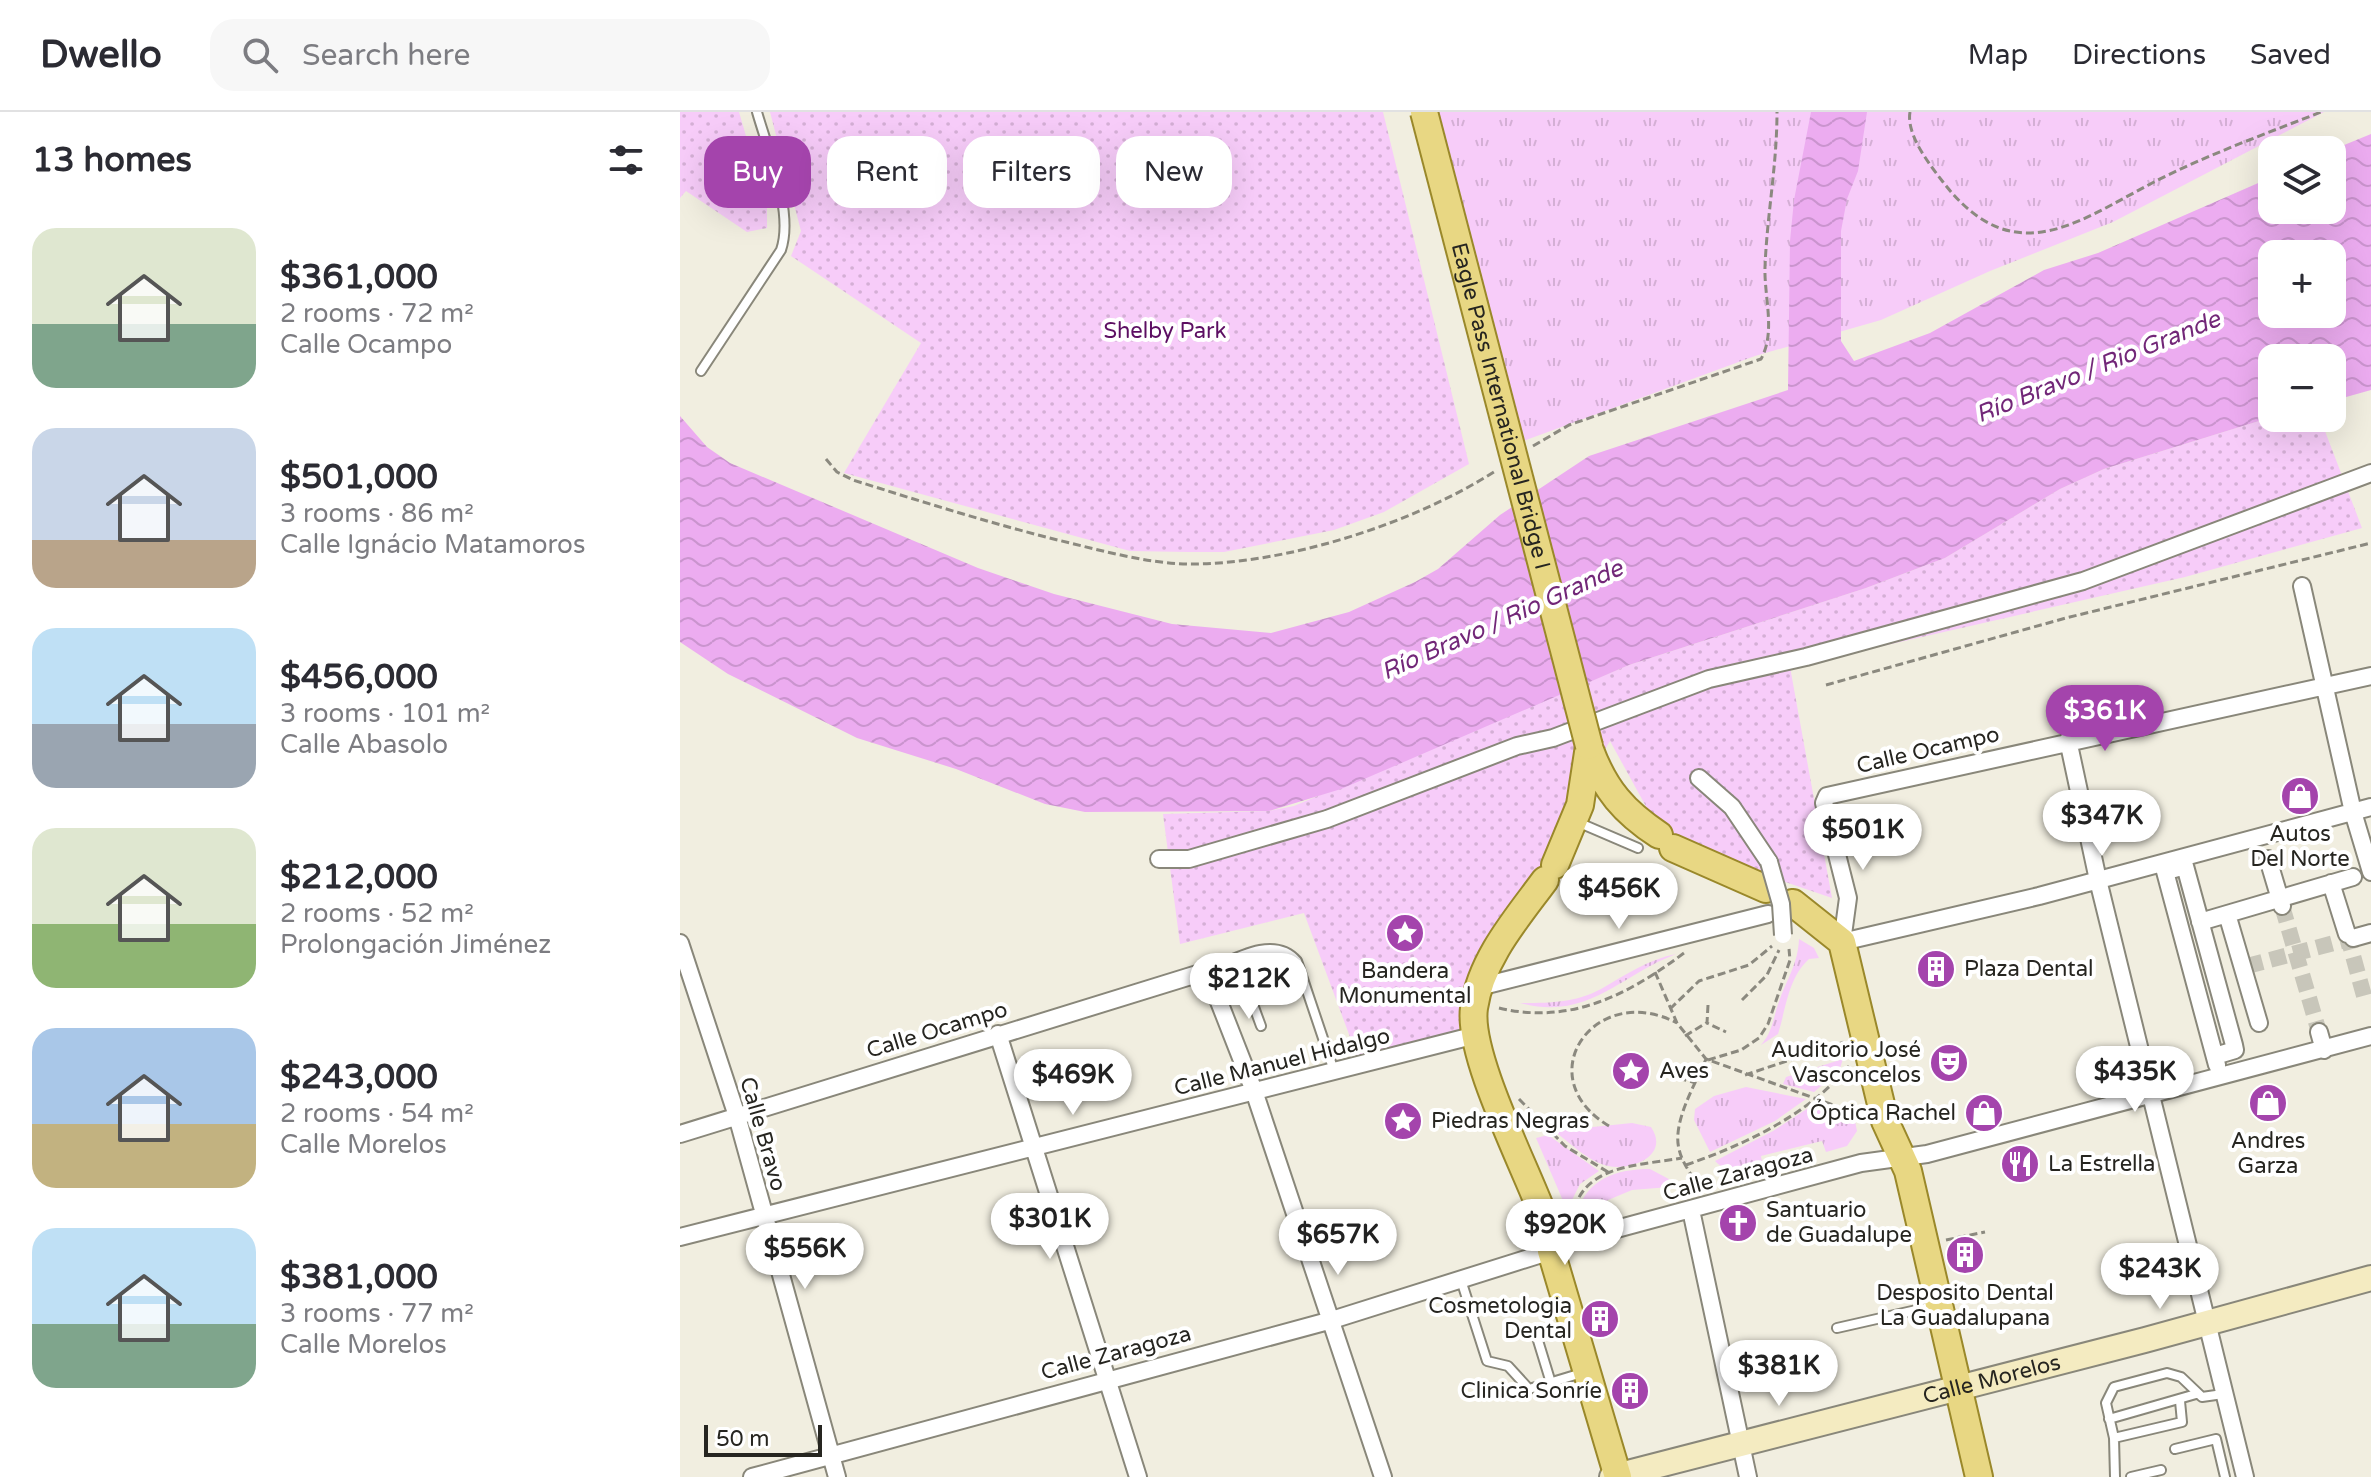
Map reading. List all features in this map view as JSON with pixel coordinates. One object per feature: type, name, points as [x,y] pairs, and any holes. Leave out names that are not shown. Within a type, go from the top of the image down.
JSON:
[{"type":"main road","name":"Eagle Pass International Bridge I","points":[[1424,112],[1589,746],[1605,787],[1656,844],[1767,901]]},
{"type":"main road","points":[[1589,746],[1574,821],[1550,873],[1498,947],[1479,987],[1473,1015],[1493,1091],[1548,1229],[1551,1251],[1616,1476]]},
{"type":"main road","points":[[1796,905],[1842,942],[1885,1121],[1892,1141],[1905,1160],[1979,1477]]},
{"type":"street","points":[[1159,859],[1189,859],[1327,819],[1517,746],[1553,738],[1709,679],[1806,657],[2083,581],[2371,473]]},
{"type":"street","points":[[2302,586],[2353,812],[2371,872]]},
{"type":"street","name":"Calle Ocampo","points":[[1842,942],[1848,898],[1824,799],[2068,740],[2371,676]]},
{"type":"street","points":[[2068,740],[2098,880],[2245,1477]]},
{"type":"street","points":[[1699,778],[1732,807],[1769,862],[1778,889],[1783,935]]},
{"type":"street","points":[[1842,942],[2164,867],[2371,807]]},
{"type":"street","points":[[2268,859],[2280,902]]},
{"type":"street","points":[[2164,867],[2185,866],[2215,975],[2235,1050],[2215,1056]]},
{"type":"street","points":[[2164,867],[2221,1078]]},
{"type":"street","points":[[2200,922],[2280,902],[2353,877]]},
{"type":"street","points":[[2331,883],[2350,936],[2371,933]]},
{"type":"street","points":[[1479,987],[1767,901]]},
{"type":"street","points":[[2227,914],[2259,1023]]},
{"type":"street","name":"Calle Bravo","points":[[680,943],[737,1116],[837,1477]]},
{"type":"street","points":[[2215,975],[2245,967]]},
{"type":"street","points":[[1207,971],[1254,1091],[1383,1477]]},
{"type":"street","name":"Calle Ocampo","points":[[680,1134],[1207,971]]},
{"type":"street","points":[[2319,1032],[2324,1050]]},
{"type":"street","points":[[998,1034],[1109,1377],[1138,1477]]},
{"type":"street","name":"Calle Manuel Hidalgo","points":[[680,1237],[1476,1035]]},
{"type":"street","name":"Calle Zaragoza","points":[[752,1477],[1109,1377],[1332,1320],[1551,1251],[1572,1241],[1861,1163],[1905,1160],[2371,1036]]},
{"type":"street","points":[[1691,1210],[1748,1477]]},
{"type":"street","name":"Calle Morelos","points":[[1616,1476],[2145,1340],[2205,1321],[2371,1278]]},
{"type":"lane","points":[[701,371],[781,250],[786,235],[785,215],[757,112]]},
{"type":"lane","points":[[1574,821],[1656,844]]},
{"type":"lane","points":[[1207,971],[1270,948],[1289,951],[1297,961],[1334,1071]]},
{"type":"lane","points":[[1236,958],[1261,1026]]},
{"type":"lane","points":[[1461,1280],[1484,1357],[1508,1366],[1529,1389],[1588,1371]]},
{"type":"lane","points":[[1837,1328],[1940,1305]]},
{"type":"lane","points":[[1536,1334],[1551,1383]]},
{"type":"lane","points":[[2115,1477],[2114,1438],[2106,1403],[2108,1392],[2160,1373],[2181,1377],[2202,1397],[2223,1394]]},
{"type":"lane","points":[[2109,1419],[2196,1394]]},
{"type":"lane","points":[[2114,1438],[2182,1422],[2180,1401]]},
{"type":"lane","points":[[2175,1449],[2216,1439],[2225,1477]]},
{"type":"lane","points":[[2131,1477],[2161,1470]]},
{"type":"path","points":[[1531,447],[1569,425],[1761,359],[1768,339],[1765,266],[1775,177],[1777,112]]},
{"type":"path","points":[[1910,112],[1912,130],[1922,149],[1956,199],[1994,227],[2032,234],[2068,228],[2170,174],[2321,112]]},
{"type":"path","points":[[826,459],[837,472],[853,480],[995,525],[1140,559],[1186,564],[1226,562],[1338,538],[1412,515],[1468,489],[1506,463]]},
{"type":"path","points":[[1826,685],[2066,618],[2371,543]]},
{"type":"path","points":[[1742,1000],[1774,966],[1783,935]]},
{"type":"path","points":[[1670,1009],[1699,981],[1749,965],[1783,935]]},
{"type":"path","points":[[1707,1059],[1741,1050],[1764,1031],[1790,960],[1783,935]]},
{"type":"path","points":[[1499,1008],[1540,1016],[1576,1011],[1655,972],[1694,946]]},
{"type":"path","points":[[1655,972],[1677,1023],[1707,1059],[1861,1115]]},
{"type":"path","points":[[1707,1023],[1708,1005]]},
{"type":"path","points":[[1609,1126],[1588,1112],[1579,1099],[1571,1066],[1577,1046],[1600,1019],[1616,1013],[1644,1012],[1677,1023]]},
{"type":"path","points":[[1685,1036],[1707,1023]]},
{"type":"path","points":[[1707,1023],[1726,1032]]},
{"type":"path","points":[[1745,1075],[1844,1042]]},
{"type":"path","points":[[1700,1189],[1682,1158],[1679,1132],[1707,1059]]},
{"type":"path","points":[[1686,1165],[1751,1139],[1814,1098],[1849,1066]]},
{"type":"path","points":[[1667,1075],[1696,1083]]},
{"type":"path","points":[[1517,1096],[1565,1146],[1608,1172]]},
{"type":"path","points":[[1572,1220],[1582,1190],[1608,1172],[1682,1158]]},
{"type":"path","points":[[1937,1242],[1985,1232]]},
{"type":"green space","points":[[680,112],[739,112],[746,136],[704,136],[704,203],[686,191],[680,198]]},
{"type":"green space","name":"Shelby Park","points":[[770,112],[1383,112],[1469,464],[1384,512],[1334,530],[1224,552],[1130,551],[844,473],[921,343],[791,256],[801,231],[795,208],[811,208],[811,136],[776,136]]},
{"type":"green space","points":[[1438,112],[2324,112],[2278,136],[2258,136],[2258,146],[2113,222],[1990,271],[1881,320],[1755,356],[1523,441]]},
{"type":"green space","points":[[711,208],[767,208],[767,228],[747,232]]},
{"type":"green space","points":[[2258,421],[2258,432],[2325,432],[2362,528],[2185,577],[1790,667],[1832,898],[1665,841],[1610,741],[1590,774],[1586,809],[1479,981],[1477,1034],[1360,1064],[1304,913],[1180,944],[1163,814],[1269,811],[1294,806],[1629,665],[1866,588],[1945,558],[2060,489],[2104,469]]},
{"type":"green space","points":[[1799,939],[1814,948],[1819,958],[1809,959],[1796,975],[1778,1034],[1761,1045],[1771,1028],[1795,963]]},
{"type":"green space","points":[[1676,954],[1584,1001],[1544,1007],[1520,1003],[1572,1000],[1601,989],[1646,964]]},
{"type":"green space","points":[[1843,1059],[1839,1071],[1814,1092],[1783,1084],[1786,1077]]},
{"type":"green space","points":[[1746,1087],[1806,1099],[1775,1121],[1710,1152],[1694,1120],[1695,1109],[1714,1096]]},
{"type":"green space","points":[[1816,1103],[1854,1116],[1857,1131],[1847,1146],[1826,1152],[1822,1141],[1761,1156],[1763,1167],[1743,1171],[1726,1169],[1715,1161],[1773,1131]]},
{"type":"green space","points":[[1632,1123],[1651,1127],[1656,1146],[1646,1159],[1628,1166],[1601,1164],[1554,1131]]},
{"type":"green space","points":[[1548,1135],[1599,1171],[1580,1184],[1567,1210],[1536,1138]]},
{"type":"green space","points":[[1650,1169],[1682,1186],[1632,1190],[1577,1213],[1588,1192],[1604,1178],[1626,1171]]},
{"type":"water","name":"Río Bravo / Rio Grande","points":[[1811,112],[1867,112],[1858,171],[1847,199],[1841,231],[1841,341],[1854,361],[1930,333],[2044,270],[2098,253],[2258,183],[2258,224],[2346,224],[2346,144],[2371,134],[2371,390],[2346,397],[2346,344],[2258,344],[2258,421],[2104,469],[2060,489],[1945,558],[1866,588],[1629,665],[1341,789],[1269,811],[1085,812],[1045,804],[956,769],[857,738],[728,674],[680,642],[680,416],[707,447],[730,463],[978,568],[1054,594],[1172,624],[1271,633],[1349,612],[1415,582],[1438,569],[1500,515],[1589,456],[1788,390],[1790,241],[1794,200]]},
{"type":"tunnel","points":[[2282,906],[2319,1032]]},
{"type":"tunnel","points":[[2347,934],[2366,1003]]},
{"type":"tunnel","points":[[2247,966],[2353,938]]},
{"type":"place","name":"Autos Del Norte","points":[[2300,796]]},
{"type":"place","name":"Bandera Monumental","points":[[1405,933]]},
{"type":"place","name":"Plaza Dental","points":[[1936,969]]},
{"type":"place","name":"Auditorio José Vasconcelos","points":[[1949,1063]]},
{"type":"place","name":"Aves","points":[[1631,1071]]},
{"type":"place","name":"Andres Garza","points":[[2268,1103]]},
{"type":"place","name":"Óptica Rachel","points":[[1984,1113]]},
{"type":"place","name":"Piedras Negras","points":[[1403,1121]]},
{"type":"place","name":"La Estrella","points":[[2020,1164]]},
{"type":"place","name":"Santuario de Guadalupe","points":[[1738,1223]]},
{"type":"place","name":"Desposito Dental La Guadalupana","points":[[1965,1255]]},
{"type":"place","name":"Cosmetologia Dental","points":[[1600,1319]]},
{"type":"place","name":"Clinica Sonríe","points":[[1630,1391]]}]
